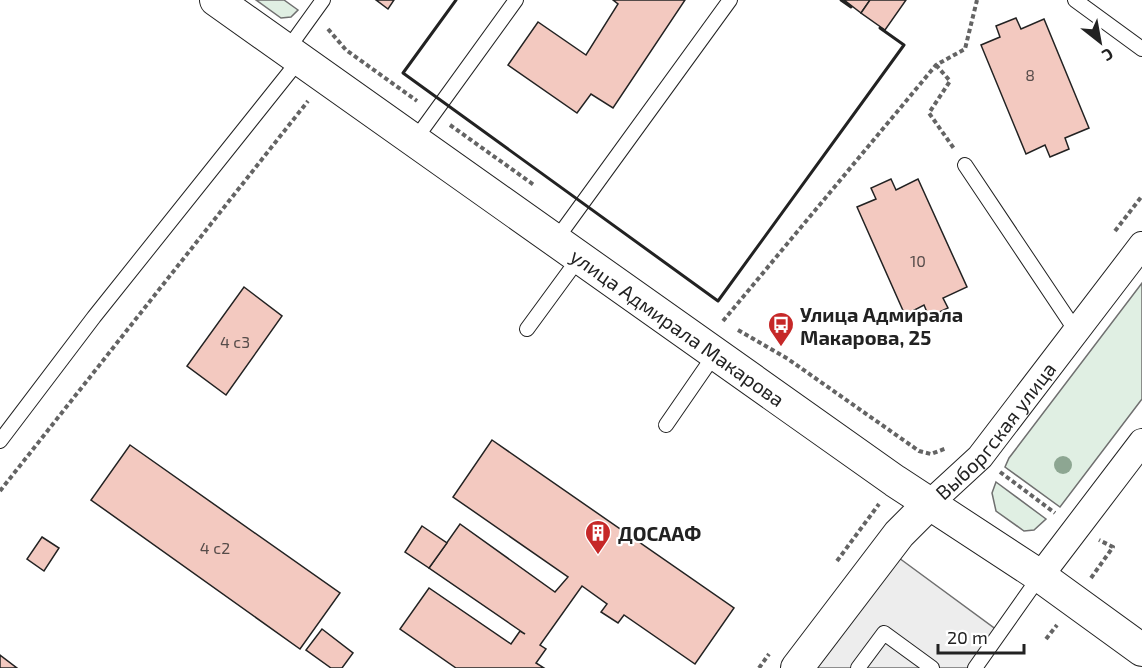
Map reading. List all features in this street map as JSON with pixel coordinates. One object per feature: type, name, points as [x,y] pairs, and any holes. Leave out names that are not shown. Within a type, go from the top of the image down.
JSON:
[{"type":"street","name":"улица Адмирала Макарова","points":[[216,0],[567,250],[930,503],[1040,576],[1142,650]]},
{"type":"street","name":"Выборгская улица","points":[[797,668],[899,534],[980,457],[1142,245]]},
{"type":"street","points":[[1040,576],[1142,442]]},
{"type":"lane","points":[[0,441],[293,54],[314,12],[323,0]]},
{"type":"lane","points":[[414,141],[516,0]]},
{"type":"lane","points":[[527,329],[567,250],[730,0]]},
{"type":"lane","points":[[1075,0],[1142,49]]},
{"type":"lane","points":[[965,165],[1076,332]]},
{"type":"lane","points":[[666,425],[716,354]]},
{"type":"lane","points":[[975,668],[1040,576]]},
{"type":"lane","points":[[858,668],[884,633],[932,668]]},
{"type":"path","points":[[723,321],[936,65],[964,49],[977,0]]},
{"type":"path","points":[[314,12],[346,50],[537,187]]},
{"type":"path","points":[[0,491],[346,50]]},
{"type":"path","points":[[936,65],[950,81],[929,112],[965,165]]},
{"type":"path","points":[[1114,232],[1142,196]]},
{"type":"path","points":[[714,315],[788,360],[919,451],[932,454],[952,444]]},
{"type":"green space","points":[[256,0],[284,0],[298,10],[291,17],[281,18]]},
{"type":"green space","points":[[1142,283],[1142,399],[1060,507],[1005,467],[1009,458]]},
{"type":"green space","points":[[996,482],[1046,519],[1034,530],[1024,531],[996,511],[992,493]]},
{"type":"shaded area","points":[[899,558],[1005,636],[981,668],[817,668]]},
{"type":"building","points":[[376,0],[394,0],[388,9]]},
{"type":"building","points":[[613,0],[685,0],[613,108],[591,94],[577,113],[508,65],[538,22],[586,55],[618,4]]},
{"type":"building","points":[[844,0],[870,0],[861,13]]},
{"type":"building","points":[[870,0],[906,0],[885,30],[861,13]]},
{"type":"building","points":[[1016,18],[1021,29],[1044,19],[1089,128],[1065,138],[1069,149],[1050,157],[1045,145],[1026,154],[981,45],[1000,37],[996,26]]},
{"type":"building","points":[[891,179],[896,190],[918,179],[967,287],[943,298],[948,308],[929,317],[924,305],[905,315],[857,207],[876,199],[871,188]]},
{"type":"building","points":[[244,287],[282,316],[226,395],[187,366]]},
{"type":"building","name":"ДОСААФ","points":[[492,440],[734,608],[695,664],[624,615],[618,623],[601,612],[607,604],[582,586],[540,645],[546,649],[536,663],[544,668],[456,668],[400,629],[429,588],[511,644],[520,631],[525,634],[429,568],[460,524],[555,592],[568,577],[453,497]]},
{"type":"building","points":[[130,445],[340,593],[300,649],[91,500]]},
{"type":"building","points":[[422,526],[447,543],[429,568],[405,552]]},
{"type":"building","points":[[42,537],[59,548],[44,571],[27,559]]},
{"type":"building","points":[[322,629],[353,653],[342,668],[331,668],[306,650]]},
{"type":"building","points":[[0,655],[17,668],[0,668]]},
{"type":"wall","points":[[456,0],[403,73],[718,301],[904,45],[880,28]]},
{"type":"wall","points":[[841,0],[851,7]]},
{"type":"place","name":"Улица Адмирала Макарова, 25","points":[[781,348]]},
{"type":"place","name":"ДОСААФ","points":[[598,556]]}]
